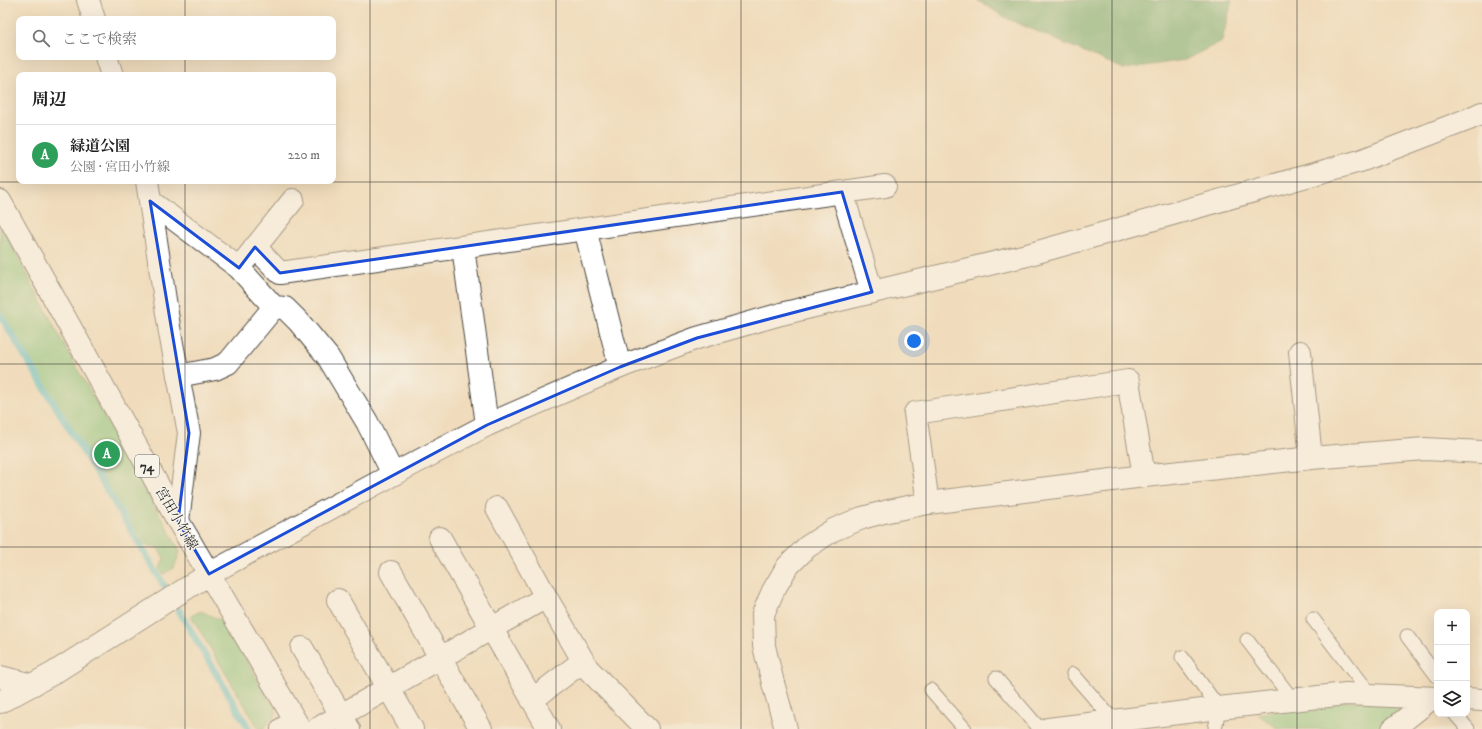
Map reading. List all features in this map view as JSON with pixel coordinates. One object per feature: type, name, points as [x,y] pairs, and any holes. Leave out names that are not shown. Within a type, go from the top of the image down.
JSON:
[{"type":"street","points":[[88,0],[93,16]]},
{"type":"street","points":[[107,60],[111,72]]},
{"type":"street","points":[[0,702],[32,685],[209,574],[393,474],[487,425],[620,367],[697,338],[781,314],[1027,255],[1360,161],[1482,113]]},
{"type":"street","points":[[255,247],[280,273],[885,186]]},
{"type":"street","points":[[148,191],[238,268],[274,307],[285,308],[299,322],[328,357],[367,422],[393,474]]},
{"type":"street","points":[[148,191],[170,333],[189,433],[178,522]]},
{"type":"street","points":[[842,192],[872,292]]},
{"type":"street","name":"宮田小竹線","points":[[0,200],[178,522],[209,574],[292,726]]},
{"type":"street","points":[[238,268],[293,200]]},
{"type":"street","points":[[585,229],[620,367]]},
{"type":"street","points":[[463,247],[487,425]]},
{"type":"street","points":[[178,376],[215,370],[228,362],[274,307]]},
{"type":"street","points":[[1300,352],[1311,458]]},
{"type":"street","points":[[928,503],[915,413],[1128,381],[1144,476]]},
{"type":"street","points":[[786,729],[764,646],[764,614],[773,591],[788,567],[807,547],[833,530],[869,516],[928,503],[1144,476],[1311,458],[1425,449],[1482,452]]},
{"type":"street","points":[[497,508],[588,669],[647,729]]},
{"type":"street","points":[[440,538],[548,729]]},
{"type":"street","points":[[390,572],[481,729]]},
{"type":"street","points":[[317,729],[345,722],[388,688],[546,597]]},
{"type":"street","points":[[338,600],[412,729]]},
{"type":"street","points":[[302,648],[345,722]]},
{"type":"street","points":[[532,700],[583,661]]},
{"type":"street","points":[[0,677],[32,685]]},
{"type":"street","points":[[1050,729],[1346,694],[1434,698]]},
{"type":"street","points":[[1393,729],[1434,698]]},
{"type":"street","points":[[1470,699],[1482,700]]},
{"type":"lane","points":[[1313,620],[1371,696]]},
{"type":"lane","points":[[1407,636],[1434,672]]},
{"type":"lane","points":[[1247,640],[1293,700]]},
{"type":"lane","points":[[1182,657],[1219,708],[1215,729]]},
{"type":"lane","points":[[1073,674],[1114,721]]},
{"type":"lane","points":[[996,678],[1050,729]]},
{"type":"lane","points":[[931,690],[965,729]]},
{"type":"lane","points":[[1458,717],[1468,729]]},
{"type":"highlighted area","points":[[842,192],[872,292],[697,338],[620,367],[487,425],[209,574],[178,521],[189,433],[150,201],[239,268],[255,247],[280,273]]},
{"type":"green space","points":[[977,0],[1232,0],[1222,41],[1185,60],[1124,69],[1008,19]]},
{"type":"green space","points":[[0,223],[69,354],[180,551],[174,568],[163,574],[160,569],[164,558],[157,547],[143,545],[0,310]]},
{"type":"green space","points":[[201,611],[224,622],[277,713],[263,729],[259,729],[191,616]]},
{"type":"green space","points":[[1347,701],[1396,702],[1403,713],[1383,729],[1279,729],[1257,714]]},
{"type":"waterway","points":[[0,315],[130,528],[249,729]]},
{"type":"place","name":"緑道公園","points":[[107,454]]}]
